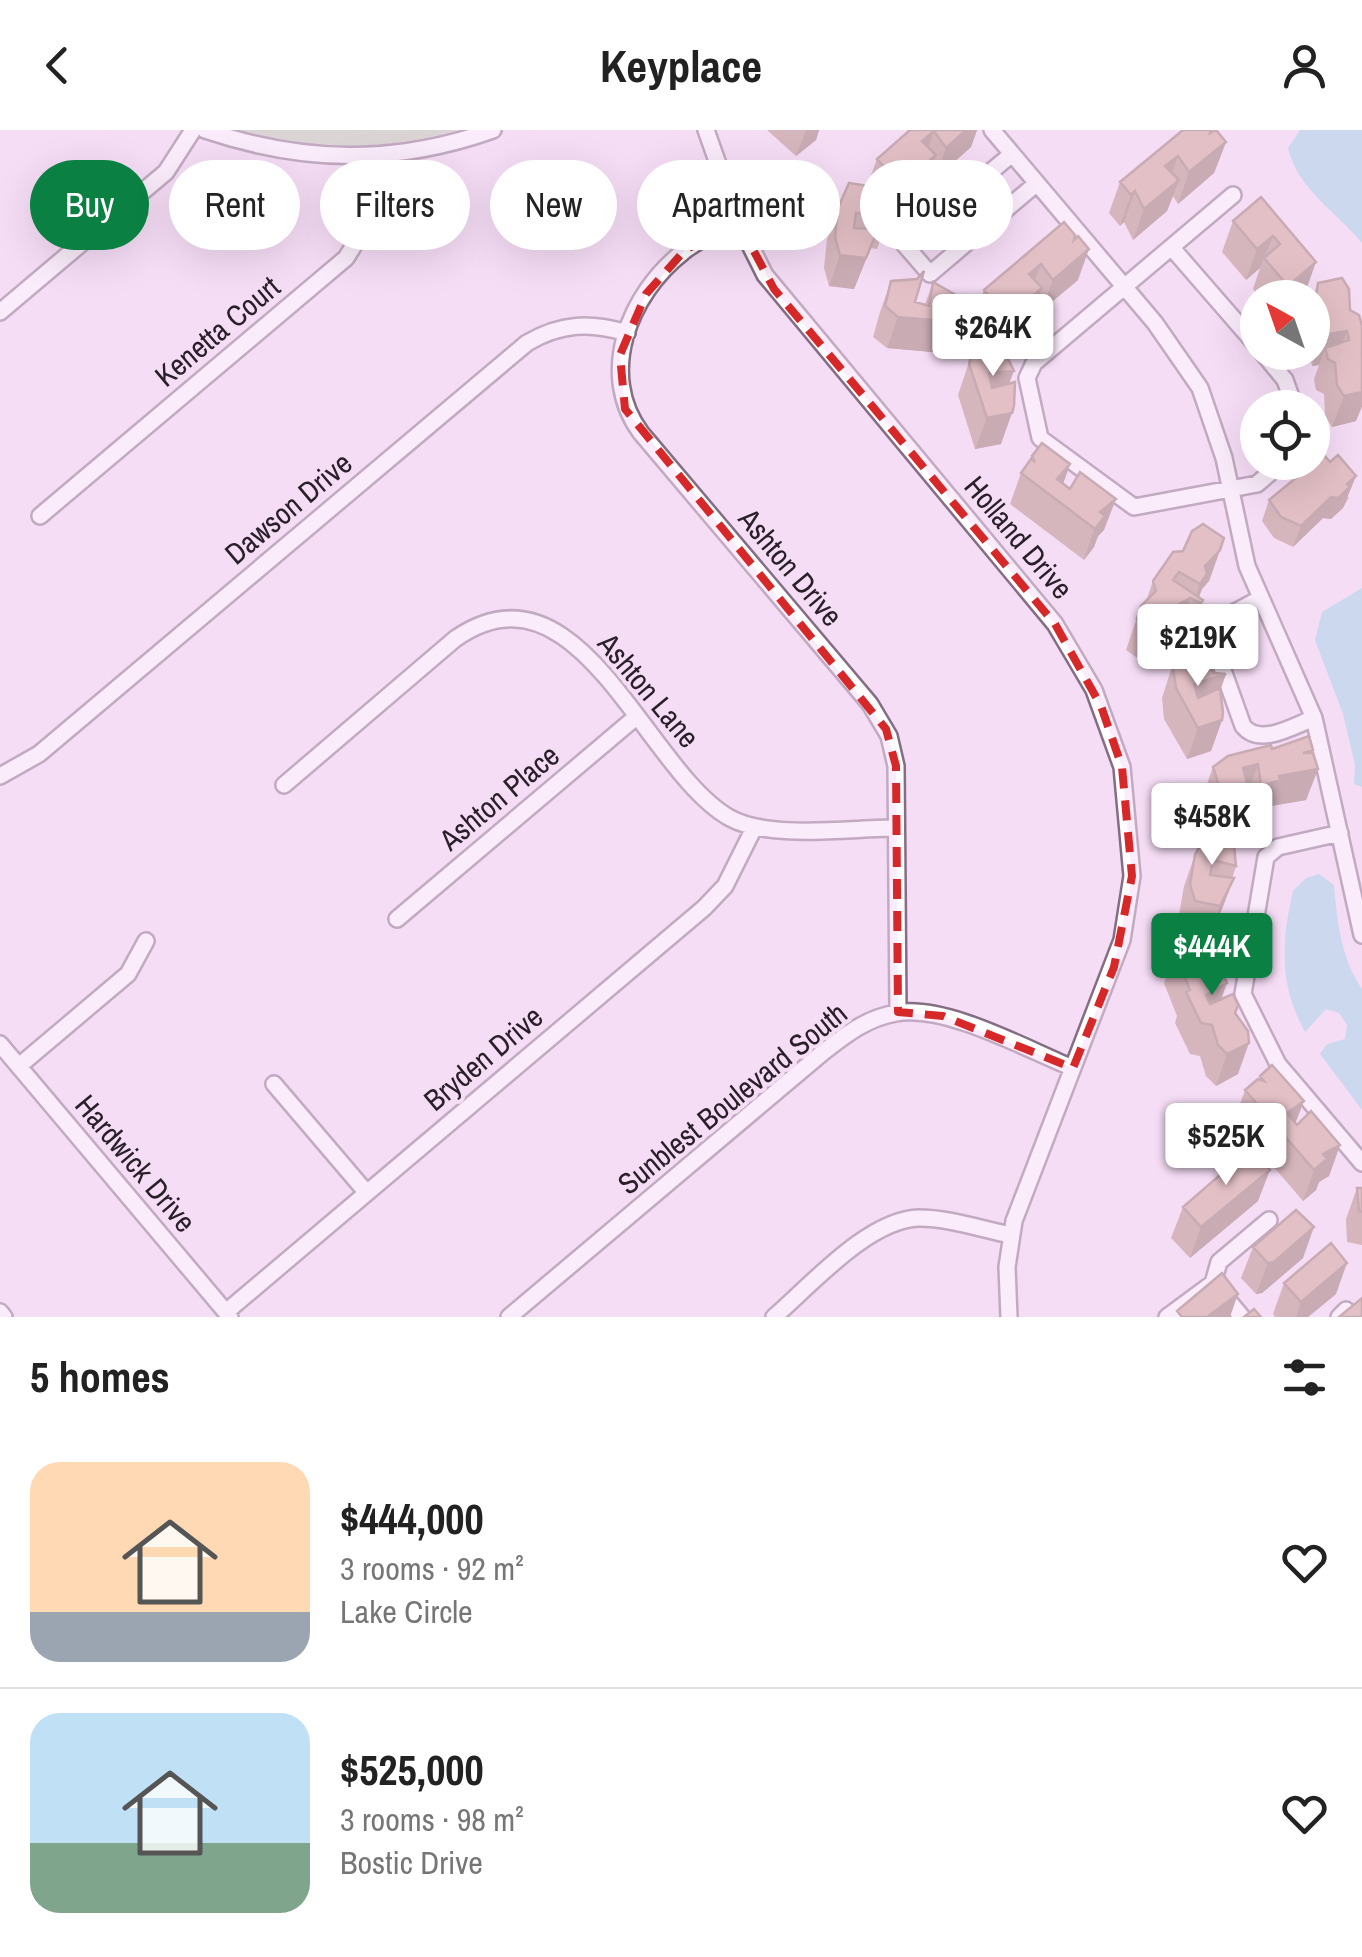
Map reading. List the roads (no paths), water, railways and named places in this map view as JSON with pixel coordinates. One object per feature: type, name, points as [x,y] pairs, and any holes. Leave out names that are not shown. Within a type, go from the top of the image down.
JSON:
[{"type":"street","points":[[0,312],[166,172],[192,130]]},
{"type":"street","points":[[205,130],[292,153],[377,157],[436,148],[493,130]]},
{"type":"street","name":"Holland Drive","points":[[706,130],[717,160]]},
{"type":"street","points":[[1002,133],[1012,154],[1169,340],[1200,388],[1231,489],[1247,566],[1314,718],[1362,935]]},
{"type":"street","points":[[1012,154],[904,244],[930,274],[1036,183]]},
{"type":"street","name":"Kenetta Court","points":[[40,516],[346,258],[374,213],[377,157]]},
{"type":"street","points":[[1233,195],[1030,370],[1027,378],[1040,438],[1134,507],[1261,480]]},
{"type":"street","points":[[1172,248],[1240,327]]},
{"type":"street","name":"Ashton Drive","points":[[688,250],[669,265],[646,294],[627,334],[618,374],[630,417],[880,718],[894,756],[898,1012]]},
{"type":"street","name":"Holland Drive","points":[[754,250],[774,289],[1056,624],[1101,706],[1122,767],[1132,876],[1114,967],[1011,1235],[1006,1287],[1009,1317]]},
{"type":"street","name":"Dawson Drive","points":[[0,776],[39,754],[527,342],[576,325],[599,325],[627,334]]},
{"type":"street","points":[[1261,598],[1235,612],[1214,646],[1243,726],[1248,733],[1264,736],[1314,718]]},
{"type":"street","name":"Ashton Lane","points":[[284,785],[455,640],[494,620],[531,620],[562,634],[708,802],[726,816],[754,828],[896,828]]},
{"type":"street","name":"Ashton Place","points":[[397,919],[636,717]]},
{"type":"street","name":"Bryden Drive","points":[[228,1314],[366,1192],[716,897],[754,828]]},
{"type":"street","points":[[1340,833],[1278,847],[1266,856],[1243,994],[1278,1064],[1362,1164]]},
{"type":"street","points":[[19,1066],[128,974],[146,941]]},
{"type":"street","name":"Sunblest Boulevard South","points":[[509,1317],[840,1039],[869,1021],[898,1012],[943,1016],[1074,1068]]},
{"type":"street","name":"Hardwick Drive","points":[[0,1044],[228,1314]]},
{"type":"street","points":[[274,1084],[366,1192]]},
{"type":"street","points":[[774,1317],[860,1243],[894,1222],[924,1218],[1011,1235]]},
{"type":"street","points":[[1167,1317],[1213,1284],[1219,1262],[1268,1220]]},
{"type":"street","points":[[1213,1284],[1242,1317]]},
{"type":"water","points":[[1300,130],[1362,130],[1362,243],[1300,176],[1288,148]]},
{"type":"water","points":[[1362,588],[1362,787],[1354,784],[1355,765],[1343,714],[1315,640],[1322,612]]},
{"type":"water","points":[[1319,874],[1334,885],[1345,952],[1362,989],[1362,1110],[1320,1054],[1327,1044],[1345,1039],[1347,1025],[1339,1013],[1326,1009],[1305,1032],[1290,997],[1285,946],[1293,891],[1306,878]]}]
